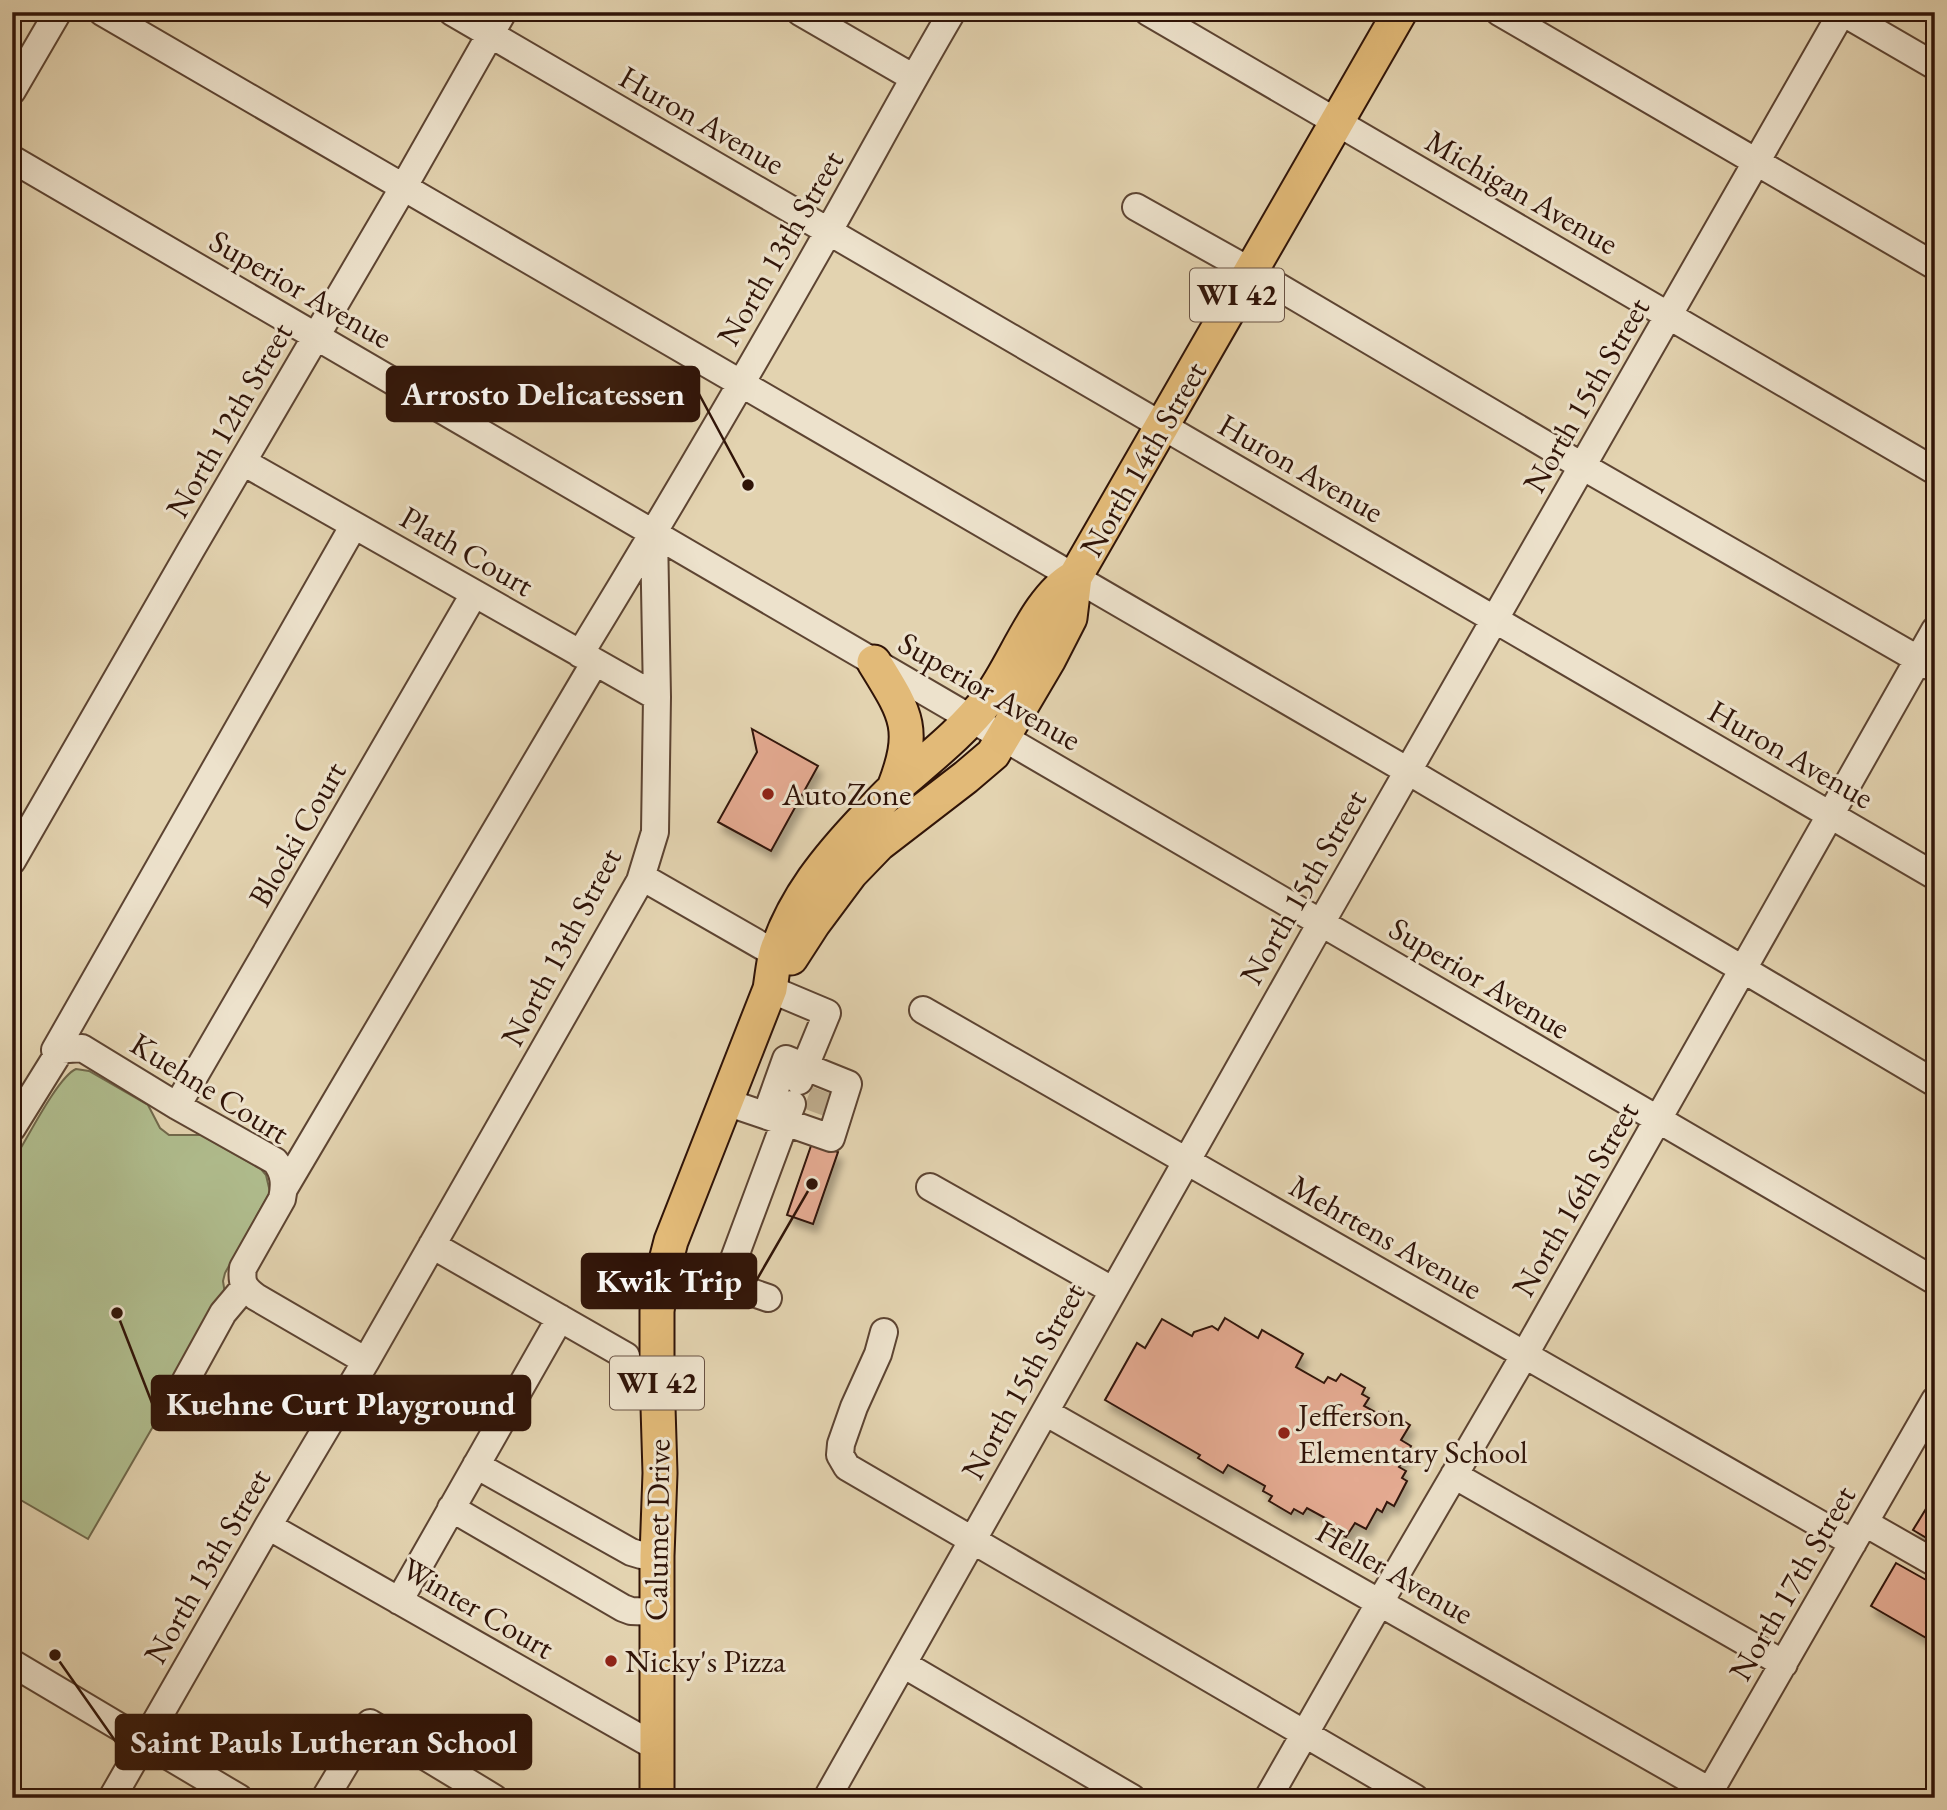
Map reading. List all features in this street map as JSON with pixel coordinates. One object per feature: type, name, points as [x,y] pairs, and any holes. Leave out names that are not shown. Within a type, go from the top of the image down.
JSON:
[{"type":"main road","name":"North 14th Street","points":[[770,989],[851,873],[879,844],[993,754],[1070,618],[1075,578],[1400,12]]},
{"type":"main road","name":"North 14th Street","points":[[770,989],[776,954],[793,913],[808,885],[828,858],[894,788],[972,719],[1002,678],[1038,615],[1066,582],[1075,578]]},
{"type":"main road","points":[[874,662],[892,691],[905,720],[905,751],[894,788]]},
{"type":"main road","name":"Calumet Drive","points":[[657,1798],[656,1612],[660,1473],[657,1311],[671,1241],[770,989]]},
{"type":"street","points":[[12,91],[58,12]]},
{"type":"street","points":[[102,12],[1408,771],[1935,1083]]},
{"type":"street","name":"Huron Avenue","points":[[452,12],[497,23],[828,232],[1935,876]]},
{"type":"street","points":[[800,12],[914,78]]},
{"type":"street","name":"North 13th Street","points":[[112,1798],[366,1361],[642,877],[655,832],[657,697],[654,533],[953,12]]},
{"type":"street","name":"Michigan Avenue","points":[[1148,12],[1935,471]]},
{"type":"street","points":[[1499,12],[1935,266]]},
{"type":"street","points":[[1842,12],[1935,66]]},
{"type":"street","name":"North 15th Street","points":[[827,1798],[1112,1290],[1842,12]]},
{"type":"street","name":"North 12th Street","points":[[12,861],[497,23]]},
{"type":"street","name":"Superior Avenue","points":[[12,159],[1935,1281]]},
{"type":"street","points":[[1136,207],[1926,664]]},
{"type":"street","name":"Plath Court","points":[[243,462],[657,697]]},
{"type":"street","points":[[12,1128],[58,1054],[55,1050],[354,525]]},
{"type":"street","points":[[285,1187],[587,658],[654,533]]},
{"type":"street","name":"Blocki Court","points":[[177,1106],[474,594]]},
{"type":"street","name":"North 16th Street","points":[[1268,1798],[1658,1121],[1829,814],[1926,664],[1935,630]]},
{"type":"street","points":[[642,877],[776,954]]},
{"type":"street","points":[[725,1283],[803,1100],[827,1013],[770,989]]},
{"type":"street","name":"Mehrtens Avenue","points":[[923,1010],[1525,1354],[1859,1533],[1935,1563]]},
{"type":"street","name":"Kuehne Court","points":[[55,1050],[82,1048],[275,1161],[282,1173],[285,1187],[282,1199],[243,1268],[241,1280],[244,1288]]},
{"type":"street","points":[[726,1102],[803,1100]]},
{"type":"street","points":[[930,1187],[1112,1290]]},
{"type":"street","points":[[432,1245],[626,1356]]},
{"type":"street","points":[[665,1263],[768,1298]]},
{"type":"street","points":[[169,1411],[223,1313],[244,1288],[366,1361]]},
{"type":"street","points":[[399,1601],[560,1318]]},
{"type":"street","points":[[884,1332],[846,1428],[841,1459],[849,1469],[1415,1798]]},
{"type":"street","name":"North 17th Street","points":[[1708,1795],[1935,1401]]},
{"type":"street","name":"Heller Avenue","points":[[1045,1412],[1380,1602],[1708,1795]]},
{"type":"street","points":[[476,1465],[631,1552],[657,1556]]},
{"type":"street","points":[[1454,1475],[1784,1664]]},
{"type":"street","points":[[451,1508],[623,1608],[656,1612]]},
{"type":"street","name":"Winter Court","points":[[268,1526],[656,1747]]},
{"type":"street","points":[[12,1663],[239,1798]]},
{"type":"street","points":[[902,1664],[1132,1798]]},
{"type":"street","points":[[325,1798],[370,1723],[494,1798]]},
{"type":"green space","points":[[76,1069],[89,1071],[148,1105],[160,1128],[169,1135],[201,1135],[261,1169],[266,1175],[270,1192],[225,1273],[225,1294],[162,1411],[88,1539],[12,1495],[12,1158],[19,1151],[53,1093]]},
{"type":"building","name":"AutoZone","points":[[752,729],[818,766],[771,851],[718,822],[757,752]]},
{"type":"building","points":[[812,1143],[838,1152],[813,1224],[787,1215]]},
{"type":"building","name":"Jefferson Elementary School","points":[[1225,1318],[1258,1338],[1262,1330],[1303,1354],[1296,1367],[1324,1383],[1328,1377],[1336,1381],[1341,1374],[1365,1388],[1362,1394],[1369,1398],[1364,1406],[1386,1418],[1389,1412],[1410,1425],[1401,1440],[1411,1446],[1399,1467],[1406,1471],[1402,1478],[1407,1481],[1394,1506],[1387,1502],[1382,1512],[1377,1509],[1366,1529],[1355,1523],[1346,1537],[1325,1524],[1327,1519],[1307,1508],[1303,1514],[1294,1509],[1291,1514],[1269,1501],[1272,1496],[1263,1491],[1265,1486],[1228,1465],[1223,1473],[1198,1458],[1200,1455],[1105,1400],[1137,1343],[1145,1348],[1162,1319],[1192,1336],[1194,1332],[1212,1326],[1218,1330]]},
{"type":"building","points":[[1935,1494],[1935,1543],[1913,1530]]},
{"type":"building","points":[[1896,1563],[1935,1585],[1935,1643],[1871,1606]]},
{"type":"tunnel","points":[[816,1113],[824,1091]]},
{"type":"place","name":"Arrosto Delicatessen","points":[[748,485]]},
{"type":"place","name":"AutoZone","points":[[768,794]]},
{"type":"place","name":"Kwik Trip","points":[[812,1184]]},
{"type":"place","name":"Kuehne Curt Playground","points":[[117,1313]]},
{"type":"place","name":"Jefferson Elementary School","points":[[1284,1433]]},
{"type":"place","name":"Saint Pauls Lutheran School","points":[[55,1655]]},
{"type":"place","name":"Nicky's Pizza","points":[[611,1661]]}]
